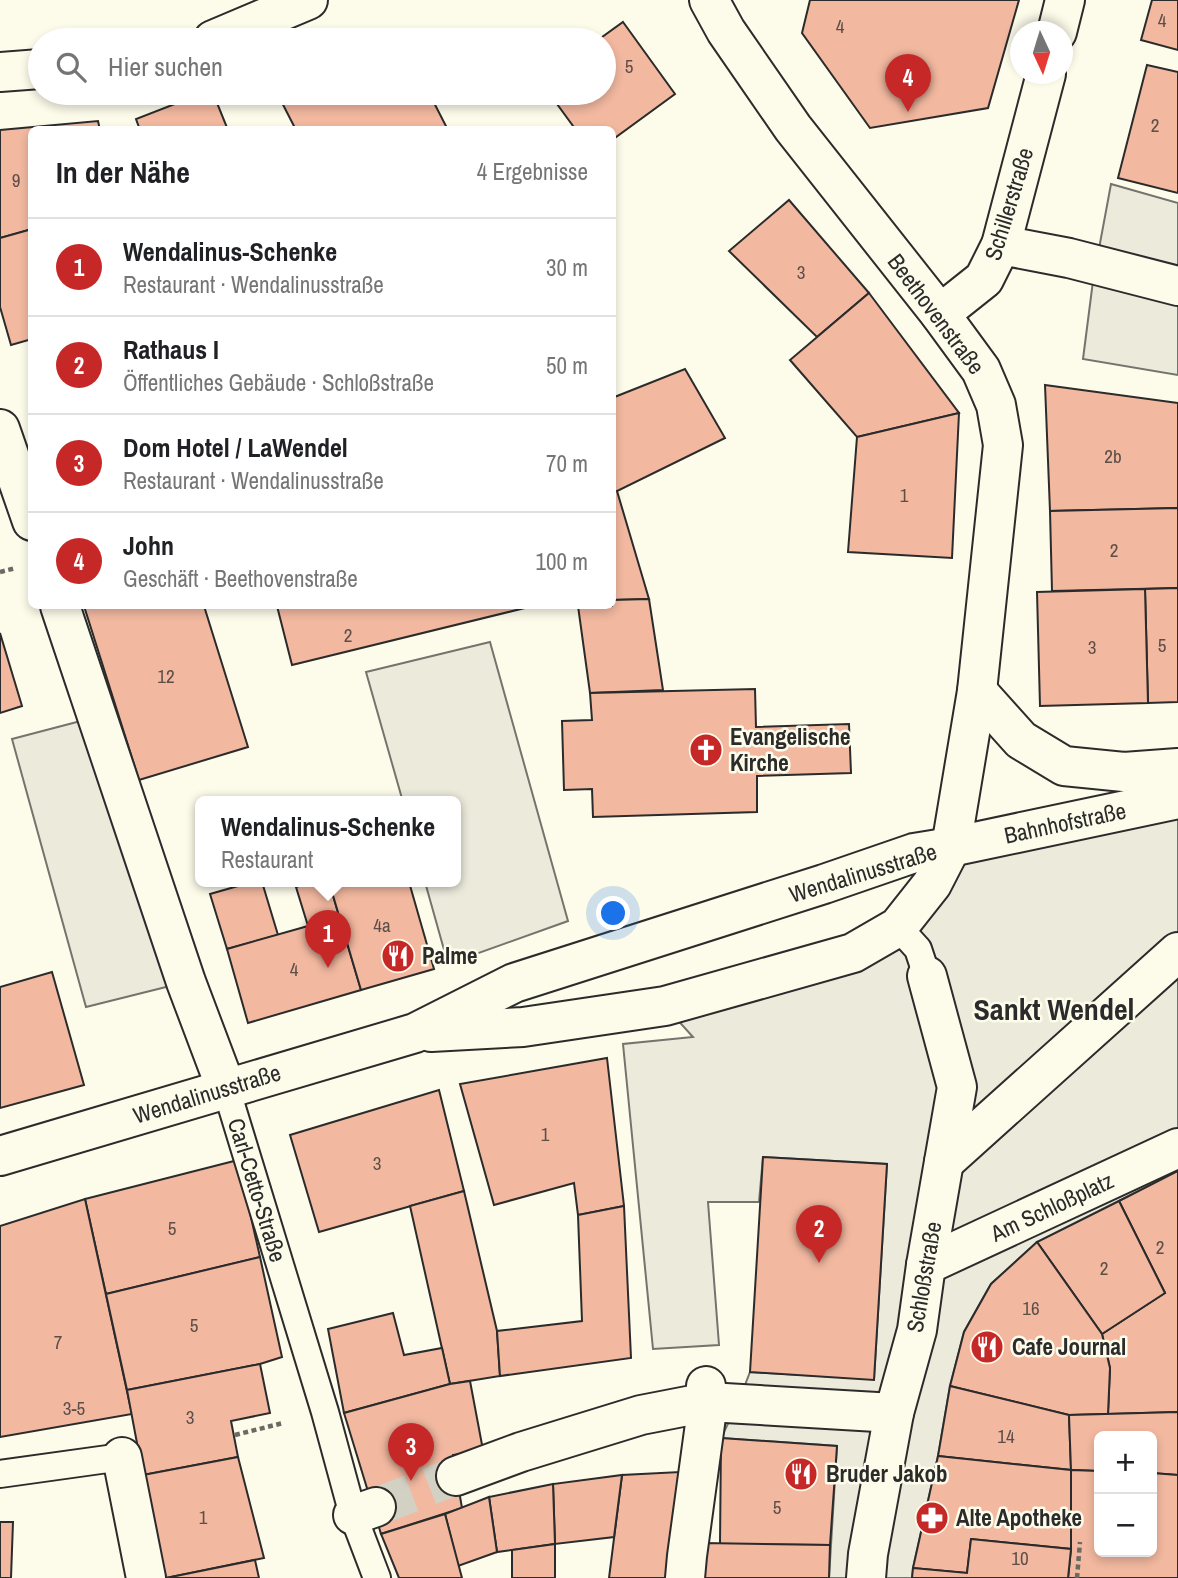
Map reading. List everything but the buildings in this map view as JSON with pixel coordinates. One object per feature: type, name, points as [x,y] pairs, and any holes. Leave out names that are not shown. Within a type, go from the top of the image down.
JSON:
[{"type":"street","points":[[242,28],[308,0]]},
{"type":"street","name":"Beethovenstraße","points":[[709,0],[726,31],[793,128],[981,370],[996,405],[1003,445],[977,691],[951,848]]},
{"type":"street","points":[[1060,21],[1065,0]]},
{"type":"street","points":[[0,72],[28,70]]},
{"type":"street","name":"Schillerstraße","points":[[940,314],[984,279],[1001,245],[1043,84]]},
{"type":"street","points":[[1001,245],[1069,258],[1178,286]]},
{"type":"street","points":[[0,429],[28,510]]},
{"type":"street","name":"Carl-Cetto-Straße","points":[[61,609],[177,956],[226,1088]]},
{"type":"street","name":"Bahnhofstraße","points":[[977,691],[1021,740],[1064,766],[1124,772],[1178,768]]},
{"type":"street","name":"Bahnhofstraße","points":[[951,848],[1178,799]]},
{"type":"street","name":"Wendalinusstraße","points":[[415,1033],[523,1027],[665,1006],[853,953],[898,927],[932,884],[951,848]]},
{"type":"street","name":"Wendalinusstraße","points":[[0,1156],[415,1033],[514,983],[914,853],[951,848]]},
{"type":"street","points":[[944,1162],[1178,951]]},
{"type":"street","name":"Schloßstraße","points":[[866,1578],[894,1413],[917,1330],[957,1087],[927,976]]},
{"type":"street","name":"Am Schloßplatz","points":[[926,1265],[1178,1148]]},
{"type":"street","points":[[685,1578],[707,1394]]},
{"type":"street","points":[[456,1476],[521,1452],[707,1394],[894,1413]]},
{"type":"street","points":[[122,1457],[146,1578]]},
{"type":"lane","points":[[898,927],[918,949],[927,976]]},
{"type":"lane","name":"Carl-Cetto-Straße","points":[[226,1088],[325,1412],[364,1511],[377,1578]]},
{"type":"lane","points":[[0,1474],[122,1457]]},
{"type":"path","points":[[1077,1578],[1080,1542]]},
{"type":"shaded area","points":[[1111,184],[1178,203],[1178,375],[1083,359],[1093,281]]},
{"type":"shaded area","points":[[490,642],[568,921],[448,964],[426,887],[461,887],[461,796],[401,796],[366,672]]},
{"type":"shaded area","points":[[96,717],[186,982],[86,1007],[12,739]]},
{"type":"shaded area","points":[[1178,799],[1178,1171],[1037,1242],[991,1284],[964,1332],[950,1386],[912,1578],[829,1578],[837,1446],[721,1438],[750,1372],[874,1379],[887,1164],[763,1157],[759,1202],[708,1202],[719,1345],[653,1349],[623,1044],[693,1037],[665,1006],[853,953],[951,847]]},
{"type":"tunnel","points":[[376,1507],[456,1476]]},
{"type":"place","name":"John","points":[[908,112]]},
{"type":"place","name":"Evangelische Kirche","points":[[706,750]]},
{"type":"place","name":"Palme","points":[[398,956]]},
{"type":"place","name":"Wendalinus-Schenke","points":[[328,968]]},
{"type":"place","name":"Rathaus I","points":[[819,1263]]},
{"type":"place","name":"Cafe Journal","points":[[987,1347]]},
{"type":"place","name":"Bruder Jakob","points":[[801,1474]]},
{"type":"place","name":"Dom Hotel / LaWendel","points":[[411,1481]]},
{"type":"place","name":"Alte Apotheke","points":[[932,1518]]},
{"type":"district","name":"Sankt Wendel","points":[[1054,1010]]}]
